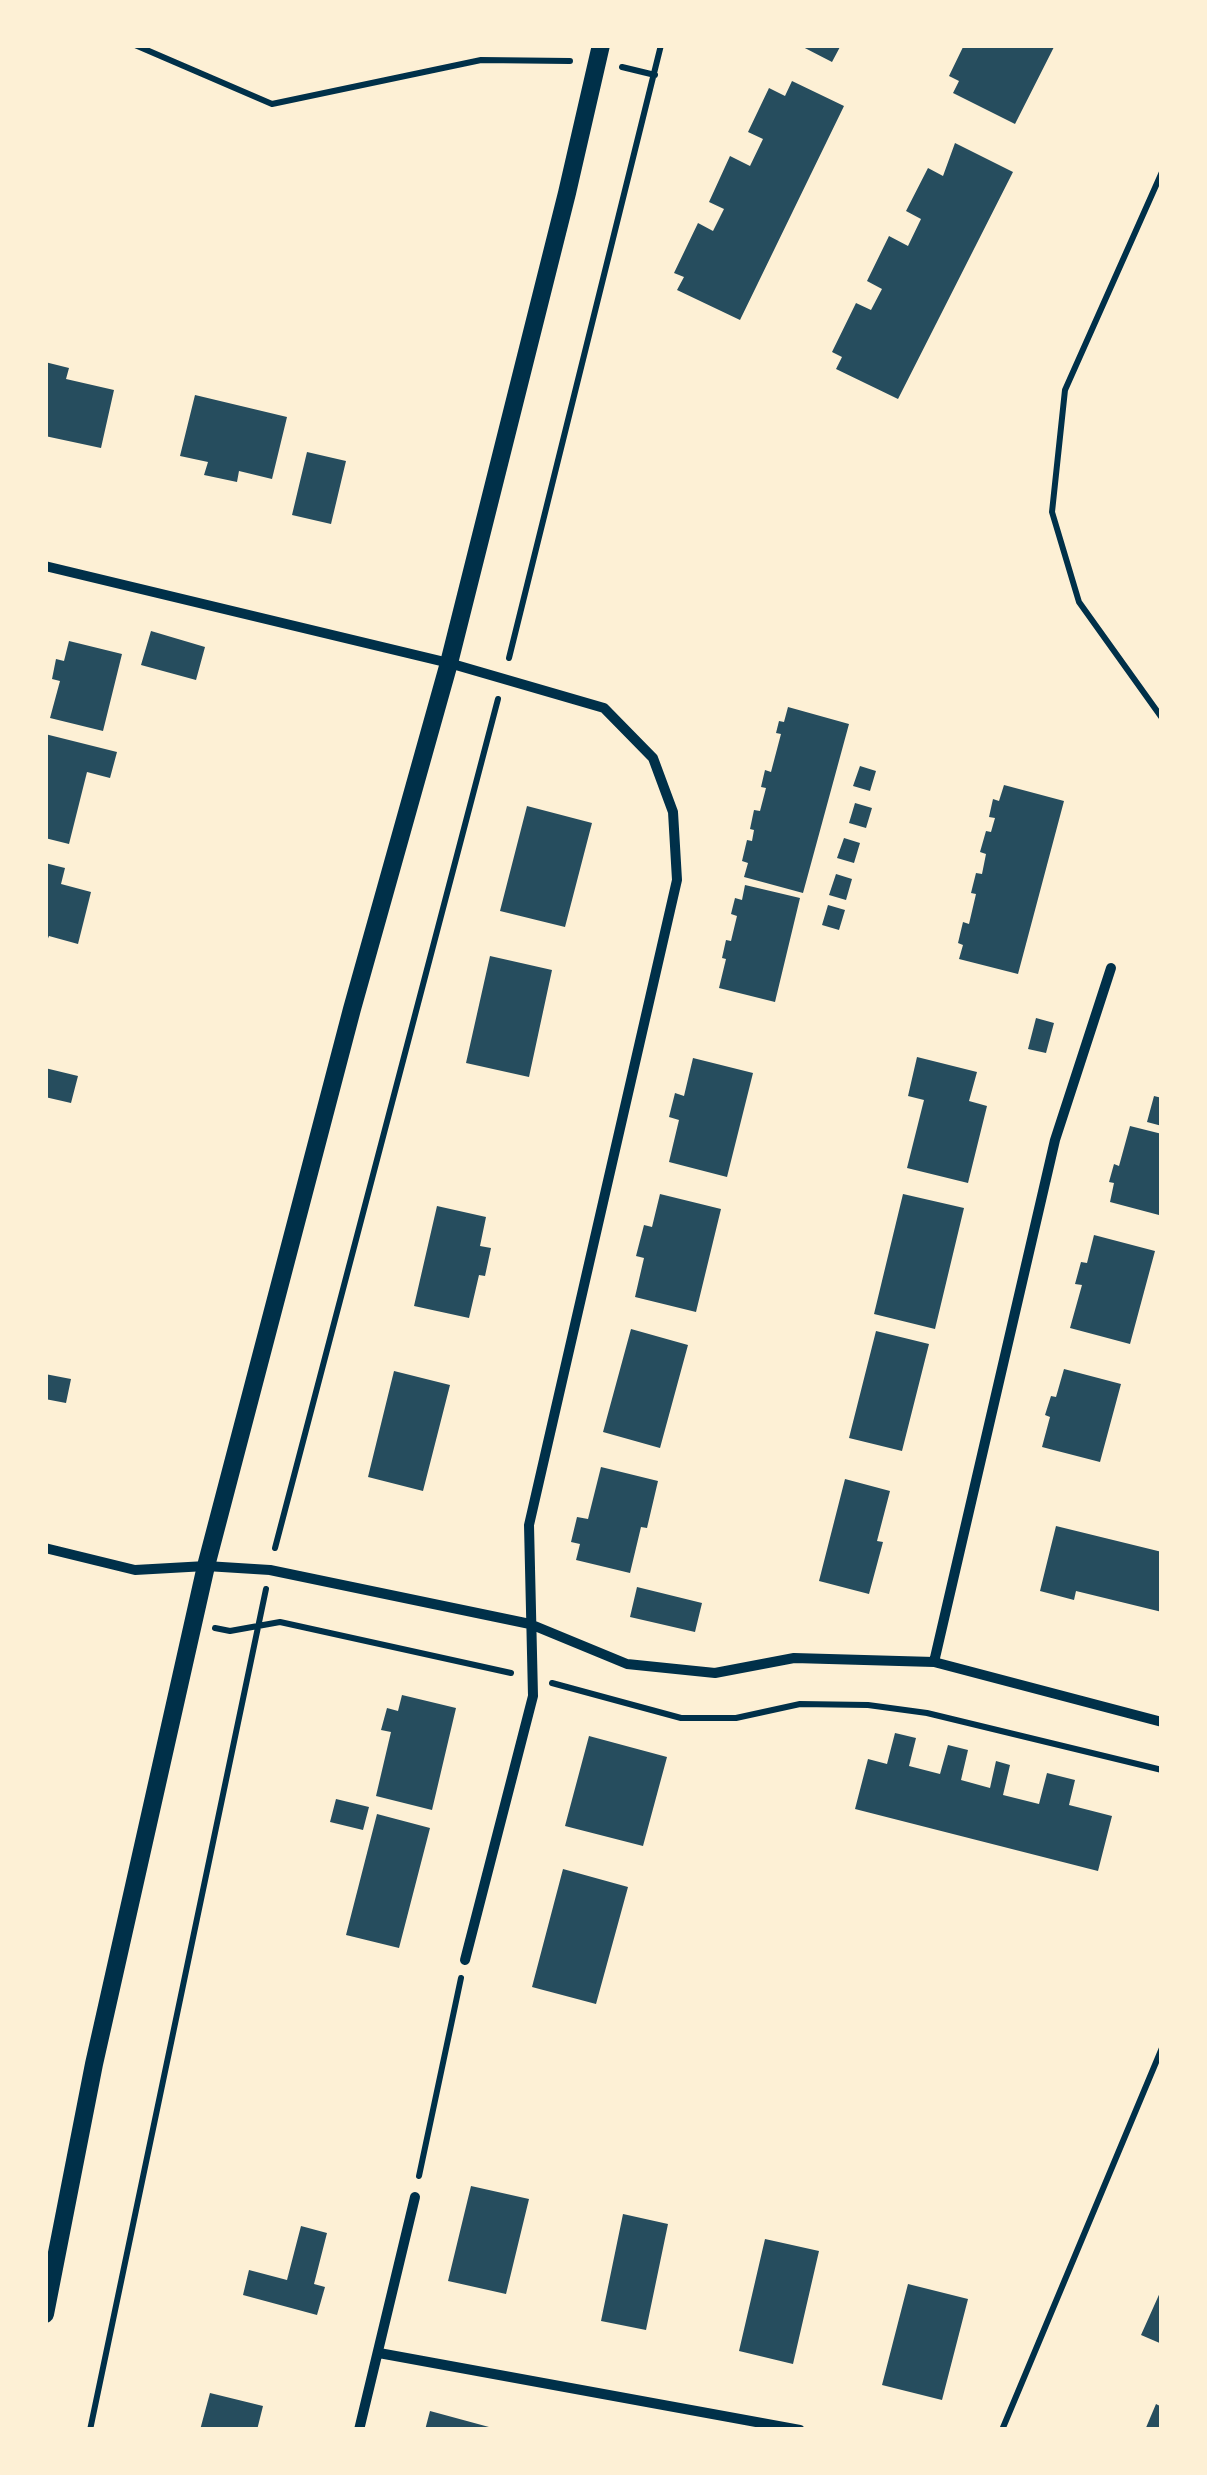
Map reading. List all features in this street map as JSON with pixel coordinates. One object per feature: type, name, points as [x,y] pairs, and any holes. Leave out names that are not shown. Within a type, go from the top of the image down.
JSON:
[{"type":"street","points":[[45,2314],[94,2064],[206,1566],[347,1028],[449,664],[599,53]]},
{"type":"street","points":[[45,566],[449,664],[604,708],[653,758],[673,812],[677,880],[529,1525],[533,1696],[465,1960]]},
{"type":"street","points":[[934,1662],[1055,1140],[1111,968]]},
{"type":"street","points":[[45,1548],[136,1570],[206,1566],[270,1570],[530,1624],[627,1664],[714,1672],[794,1658],[934,1662],[1162,1722]]},
{"type":"street","points":[[359,2430],[415,2197]]},
{"type":"street","points":[[379,2353],[800,2430]]},
{"type":"path","points":[[135,45],[272,104],[480,60],[599,53],[654,75]]},
{"type":"path","points":[[90,2430],[270,1570],[503,681],[661,45]]},
{"type":"path","points":[[1162,172],[1065,390],[1052,512],[1080,602],[1162,718]]},
{"type":"path","points":[[415,2197],[465,1960]]},
{"type":"path","points":[[1002,2430],[1162,2048]]},
{"type":"building","points":[[799,45],[841,45],[832,62]]},
{"type":"building","points":[[964,45],[1055,45],[1015,124],[953,93],[959,81],[949,76]]},
{"type":"building","points":[[792,81],[844,106],[740,320],[677,290],[684,277],[674,273],[698,223],[713,231],[724,209],[709,202],[730,156],[750,166],[763,139],[748,132],[769,88],[785,96]]},
{"type":"building","points":[[955,143],[1013,172],[898,399],[836,369],[842,357],[832,352],[856,303],[871,310],[882,289],[867,281],[889,236],[908,246],[921,219],[906,211],[928,168],[943,176]]},
{"type":"building","points":[[45,362],[69,368],[66,379],[114,390],[101,448],[45,436]]},
{"type":"building","points":[[195,395],[287,417],[272,479],[239,471],[237,482],[204,475],[208,462],[180,456]]},
{"type":"building","points":[[307,452],[346,461],[331,524],[292,515]]},
{"type":"building","points":[[151,631],[205,647],[196,680],[141,665]]},
{"type":"building","points":[[69,641],[122,654],[103,731],[50,718],[60,681],[52,679],[56,659],[64,661]]},
{"type":"building","points":[[788,707],[849,724],[803,893],[744,877],[748,863],[742,861],[747,840],[752,841],[754,810],[760,811],[766,788],[761,787],[765,770],[771,772],[781,734],[776,733],[779,721],[784,722]]},
{"type":"building","points":[[45,734],[117,752],[110,778],[87,772],[69,844],[45,838]]},
{"type":"building","points":[[860,766],[876,771],[870,791],[853,786]]},
{"type":"building","points":[[1004,785],[1064,801],[1018,974],[959,959],[963,922],[969,924],[976,894],[971,893],[976,873],[982,874],[986,854],[980,852],[995,818],[989,817],[993,799],[999,801]]},
{"type":"building","points":[[855,803],[872,808],[866,828],[849,823]]},
{"type":"building","points":[[527,806],[592,823],[565,927],[500,911]]},
{"type":"building","points":[[844,838],[860,843],[854,863],[837,858]]},
{"type":"building","points":[[45,863],[65,868],[61,884],[91,892],[78,944],[49,936],[45,946]]},
{"type":"building","points":[[836,874],[852,879],[846,900],[829,895]]},
{"type":"building","points":[[745,885],[800,898],[775,1002],[719,988],[726,940],[731,941],[737,916],[731,914],[735,898],[742,900]]},
{"type":"building","points":[[828,905],[845,910],[839,930],[822,925]]},
{"type":"building","points":[[490,956],[552,970],[529,1077],[466,1063]]},
{"type":"building","points":[[1036,1018],[1054,1023],[1046,1053],[1028,1049]]},
{"type":"building","points":[[917,1057],[977,1072],[969,1101],[987,1106],[968,1183],[907,1168],[924,1100],[908,1096]]},
{"type":"building","points":[[693,1058],[753,1073],[727,1177],[669,1162],[679,1120],[669,1117],[675,1093],[684,1096]]},
{"type":"building","points":[[45,1068],[78,1076],[71,1103],[45,1097]]},
{"type":"building","points":[[1154,1096],[1162,1098],[1162,1126],[1147,1122]]},
{"type":"building","points":[[1130,1126],[1162,1134],[1159,1215],[1110,1202],[1114,1183],[1109,1182],[1114,1164],[1119,1166]]},
{"type":"building","points":[[660,1194],[721,1209],[696,1312],[635,1297],[644,1258],[636,1256],[644,1225],[652,1227]]},
{"type":"building","points":[[903,1194],[964,1208],[935,1329],[874,1314]]},
{"type":"building","points":[[437,1206],[486,1217],[480,1246],[491,1248],[485,1276],[479,1275],[469,1318],[414,1306]]},
{"type":"building","points":[[1094,1235],[1155,1251],[1130,1344],[1070,1328],[1082,1285],[1075,1284],[1081,1262],[1087,1263]]},
{"type":"building","points":[[631,1329],[688,1345],[660,1448],[603,1432]]},
{"type":"building","points":[[876,1331],[929,1344],[902,1451],[849,1438]]},
{"type":"building","points":[[1064,1369],[1121,1384],[1100,1462],[1042,1447],[1050,1417],[1045,1415],[1051,1396],[1056,1397]]},
{"type":"building","points":[[394,1371],[450,1385],[423,1491],[368,1477]]},
{"type":"building","points":[[45,1374],[71,1379],[66,1403],[45,1399]]},
{"type":"building","points":[[601,1467],[658,1481],[647,1528],[641,1527],[630,1573],[576,1560],[580,1544],[571,1542],[577,1517],[588,1519]]},
{"type":"building","points":[[845,1479],[890,1491],[877,1541],[883,1542],[869,1594],[819,1581]]},
{"type":"building","points":[[1056,1526],[1162,1552],[1162,1612],[1076,1591],[1074,1600],[1040,1591]]},
{"type":"building","points":[[637,1587],[702,1603],[695,1632],[630,1617]]},
{"type":"building","points":[[402,1695],[456,1708],[432,1810],[376,1796],[391,1732],[381,1730],[387,1708],[398,1711]]},
{"type":"building","points":[[895,1733],[916,1738],[909,1766],[940,1774],[948,1745],[968,1750],[961,1780],[990,1788],[996,1761],[1010,1765],[1003,1795],[1039,1804],[1047,1773],[1075,1780],[1069,1805],[1112,1816],[1098,1871],[855,1809],[868,1759],[887,1764]]},
{"type":"building","points":[[589,1736],[667,1757],[643,1846],[565,1826]]},
{"type":"building","points":[[336,1799],[369,1807],[363,1830],[330,1822]]},
{"type":"building","points":[[377,1814],[430,1828],[399,1948],[346,1935]]},
{"type":"building","points":[[563,1869],[628,1887],[596,2004],[532,1987]]},
{"type":"building","points":[[471,2186],[529,2199],[506,2294],[448,2281]]},
{"type":"building","points":[[623,2214],[668,2224],[646,2330],[601,2321]]},
{"type":"building","points":[[301,2226],[327,2233],[314,2284],[325,2287],[317,2315],[243,2295],[249,2270],[287,2280]]},
{"type":"building","points":[[765,2239],[819,2251],[793,2364],[739,2351]]},
{"type":"building","points":[[908,2284],[968,2299],[942,2400],[882,2385]]},
{"type":"building","points":[[1162,2288],[1162,2344],[1141,2335]]},
{"type":"building","points":[[210,2393],[263,2406],[257,2430],[200,2430]]},
{"type":"building","points":[[1156,2404],[1162,2407],[1162,2430],[1145,2430]]},
{"type":"building","points":[[430,2411],[489,2427],[425,2430]]}]
